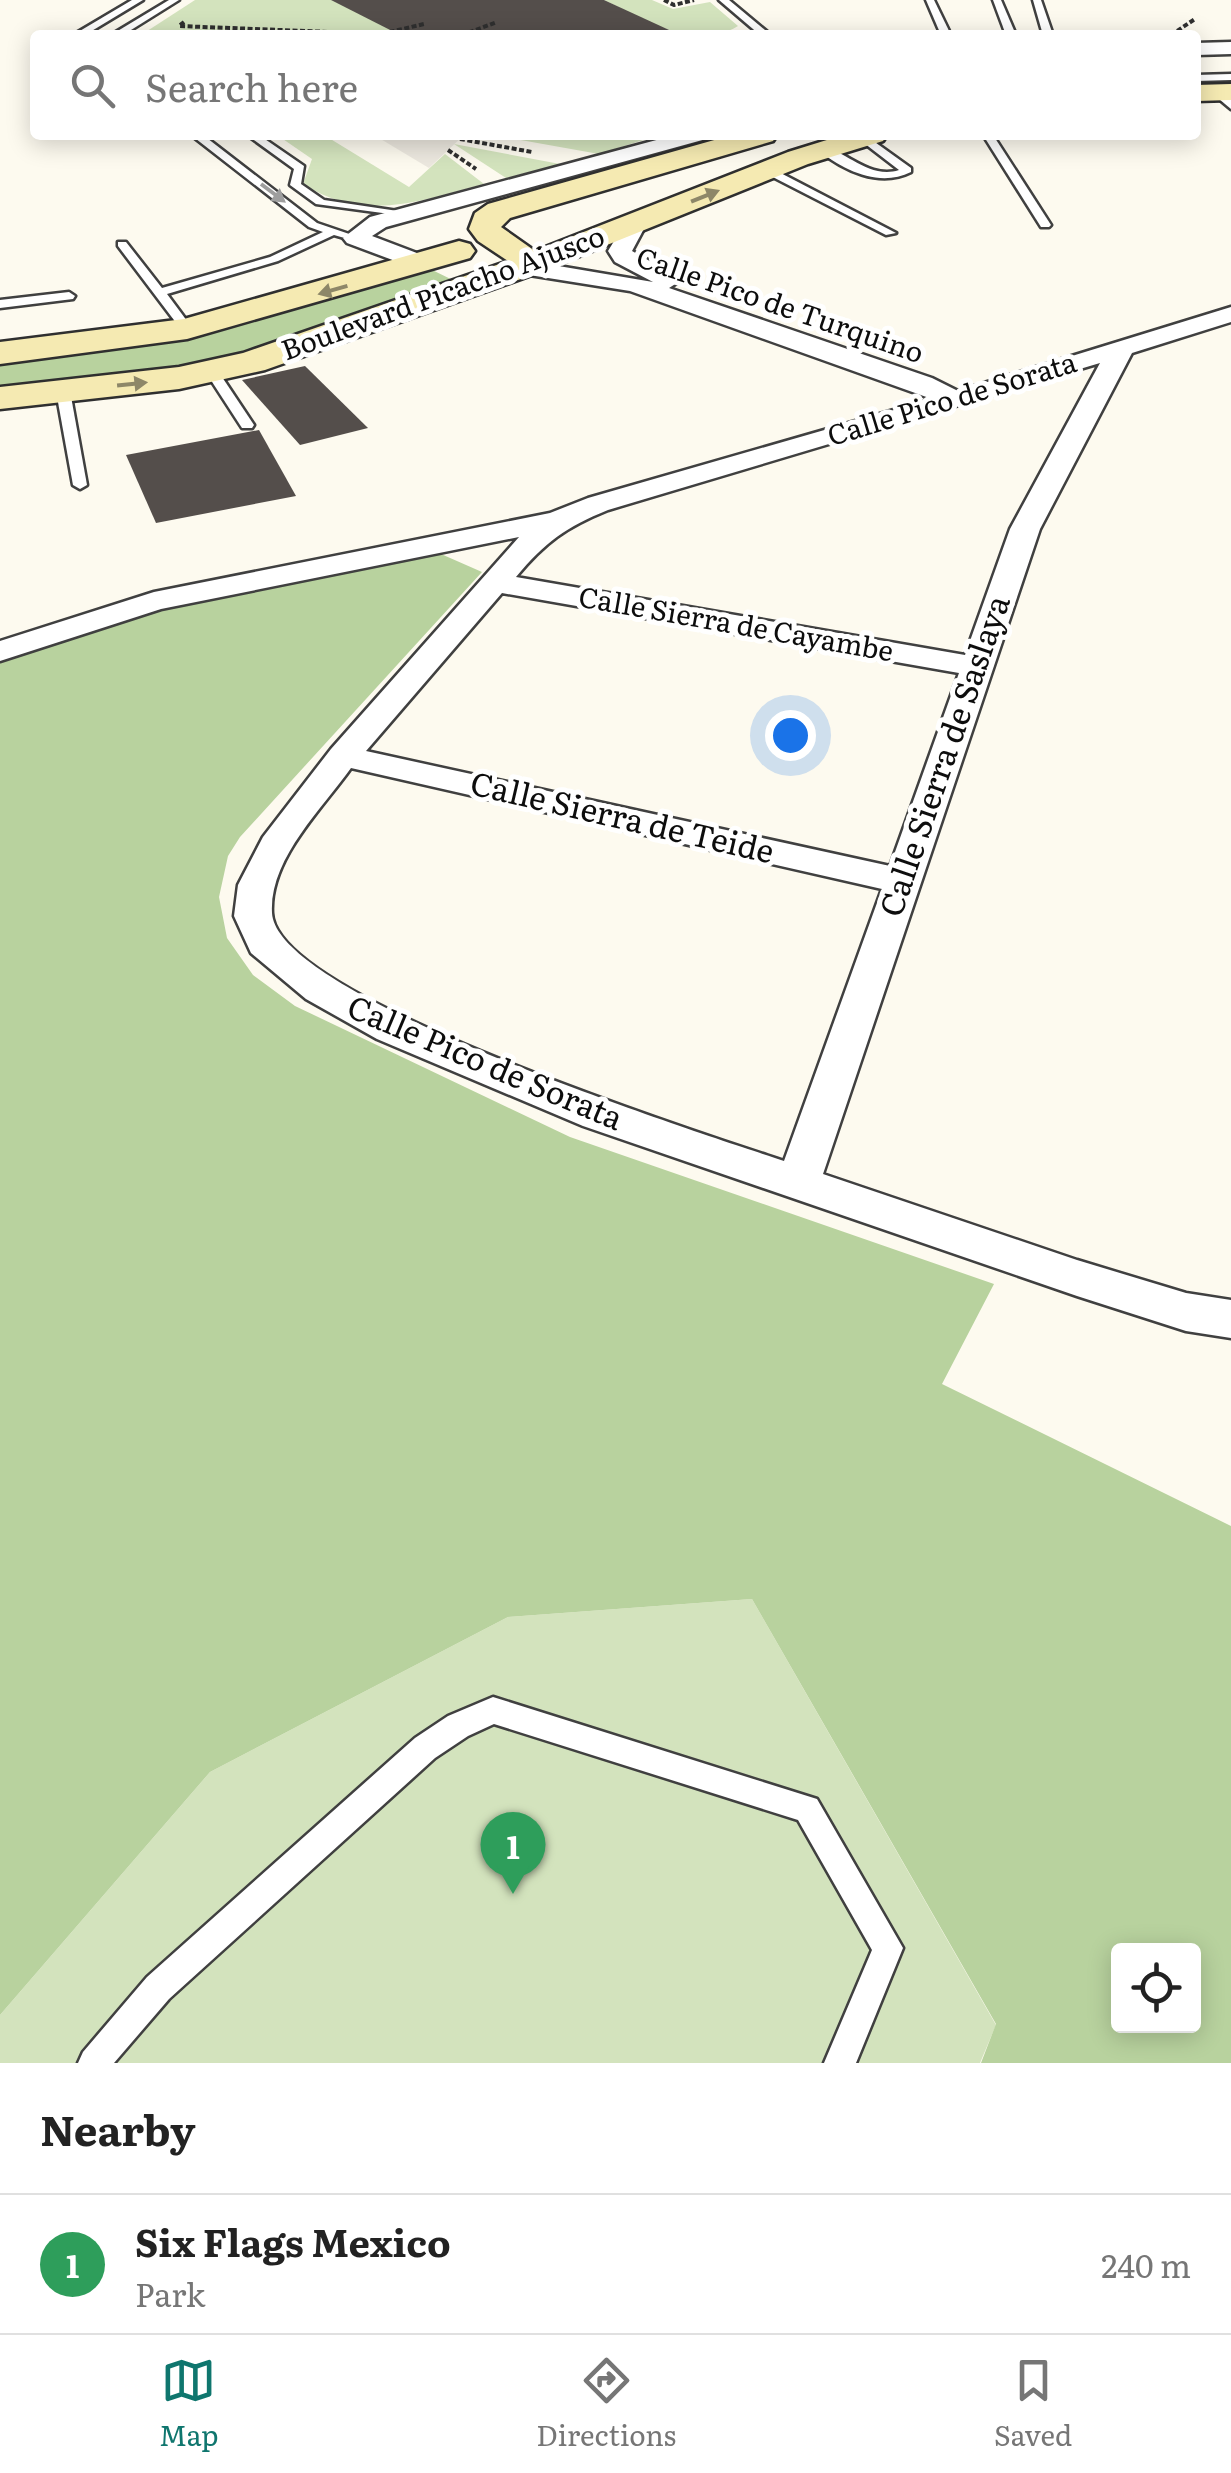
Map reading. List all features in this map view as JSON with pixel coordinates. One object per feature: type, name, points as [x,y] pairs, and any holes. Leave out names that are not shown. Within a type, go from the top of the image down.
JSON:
[{"type":"main road","points":[[1201,62],[1231,62]]},
{"type":"main road","name":"Boulevard Picacho Ajusco","points":[[3,352],[187,329],[422,264],[652,183],[752,140]]},
{"type":"main road","name":"Boulevard Picacho Ajusco","points":[[0,398],[211,371],[252,362],[524,267],[768,170],[855,140]]},
{"type":"main road","points":[[493,240],[519,251],[525,259],[524,267]]},
{"type":"main road","points":[[422,264],[458,274],[474,284]]},
{"type":"street","points":[[1201,49],[1231,48]]},
{"type":"street","points":[[422,264],[356,238],[378,222],[681,140]]},
{"type":"street","points":[[424,212],[493,240]]},
{"type":"street","name":"Calle Pico de Turquino","points":[[636,223],[620,251],[650,274],[938,374],[1017,381]]},
{"type":"street","name":"Calle Pico de Turquino","points":[[524,267],[645,288],[923,384],[956,400]]},
{"type":"street","name":"Calle Pico de Sorata","points":[[0,651],[154,601],[558,520],[598,504],[956,400],[1231,314]]},
{"type":"street","name":"Calle Sierra de Saslaya","points":[[798,1181],[1025,530],[1085,411],[1124,345]]},
{"type":"street","points":[[1017,381],[1070,390],[1082,400],[1085,411]]},
{"type":"street","name":"Calle Pico de Sorata","points":[[558,520],[528,544],[343,756],[276,844],[256,885],[253,916],[264,944],[320,990],[391,1029],[598,1115],[1132,1295],[1186,1312],[1231,1319]]},
{"type":"street","name":"Calle Sierra de Cayambe","points":[[498,582],[975,666]]},
{"type":"street","name":"Calle Sierra de Teide","points":[[343,756],[902,881]]},
{"type":"lane","points":[[87,30],[139,0]]},
{"type":"lane","points":[[124,30],[175,0]]},
{"type":"lane","points":[[723,0],[761,30]]},
{"type":"lane","points":[[930,0],[944,30]]},
{"type":"lane","points":[[996,0],[1009,30]]},
{"type":"lane","points":[[1037,0],[1046,30]]},
{"type":"lane","points":[[203,140],[306,219],[331,232],[356,238]]},
{"type":"lane","points":[[259,140],[300,168],[295,184],[320,202],[424,212]]},
{"type":"lane","points":[[823,150],[879,177],[900,175],[907,170],[873,140]]},
{"type":"lane","points":[[991,140],[1046,225]]},
{"type":"lane","points":[[768,170],[890,233]]},
{"type":"lane","points":[[306,219],[317,210],[336,206]]},
{"type":"lane","points":[[161,292],[274,259],[331,232]]},
{"type":"lane","points":[[122,244],[187,329]]},
{"type":"lane","points":[[0,304],[70,296]]},
{"type":"lane","points":[[211,371],[247,425]]},
{"type":"lane","points":[[63,392],[80,485]]},
{"type":"lane","points":[[94,2063],[158,1988],[426,1748],[458,1726],[494,1710],[807,1809],[888,1948],[840,2063]]},
{"type":"path","points":[[664,0],[674,4],[694,0]]},
{"type":"path","points":[[187,20],[179,26],[280,30]]},
{"type":"path","points":[[469,30],[497,22]]},
{"type":"path","points":[[398,30],[424,24]]},
{"type":"path","points":[[465,140],[547,155]]},
{"type":"green space","points":[[195,0],[366,0],[395,30],[149,30]]},
{"type":"green space","points":[[604,0],[652,0],[673,9],[710,2],[738,26],[729,30],[670,30]]},
{"type":"green space","points":[[284,140],[332,140],[409,187],[445,154],[484,184],[415,202],[370,206],[348,203],[303,184],[312,159]]},
{"type":"green space","points":[[521,140],[643,140],[599,154]]},
{"type":"green space","points":[[454,144],[560,164],[506,178]]},
{"type":"green space","points":[[424,266],[467,287],[251,360],[0,397],[0,353],[190,330]]},
{"type":"green space","points":[[441,554],[482,572],[240,837],[228,856],[219,897],[227,938],[253,975],[295,1006],[570,1137],[994,1284],[942,1384],[1231,1526],[1231,2063],[981,2063],[996,2024],[752,1599],[508,1617],[210,1772],[0,2015],[0,663],[148,613]]},
{"type":"green space","points":[[752,1599],[996,2025],[980,2063],[0,2063],[0,2015],[210,1772],[508,1617]]},
{"type":"shaded area","points":[[382,140],[459,140],[429,168]]},
{"type":"building","points":[[331,0],[604,0],[669,30],[390,30]]},
{"type":"building","points":[[305,366],[368,428],[300,445],[242,380]]},
{"type":"building","points":[[259,430],[296,496],[156,523],[126,455]]},
{"type":"place","name":"Six Flags Mexico","points":[[513,1894]]}]
